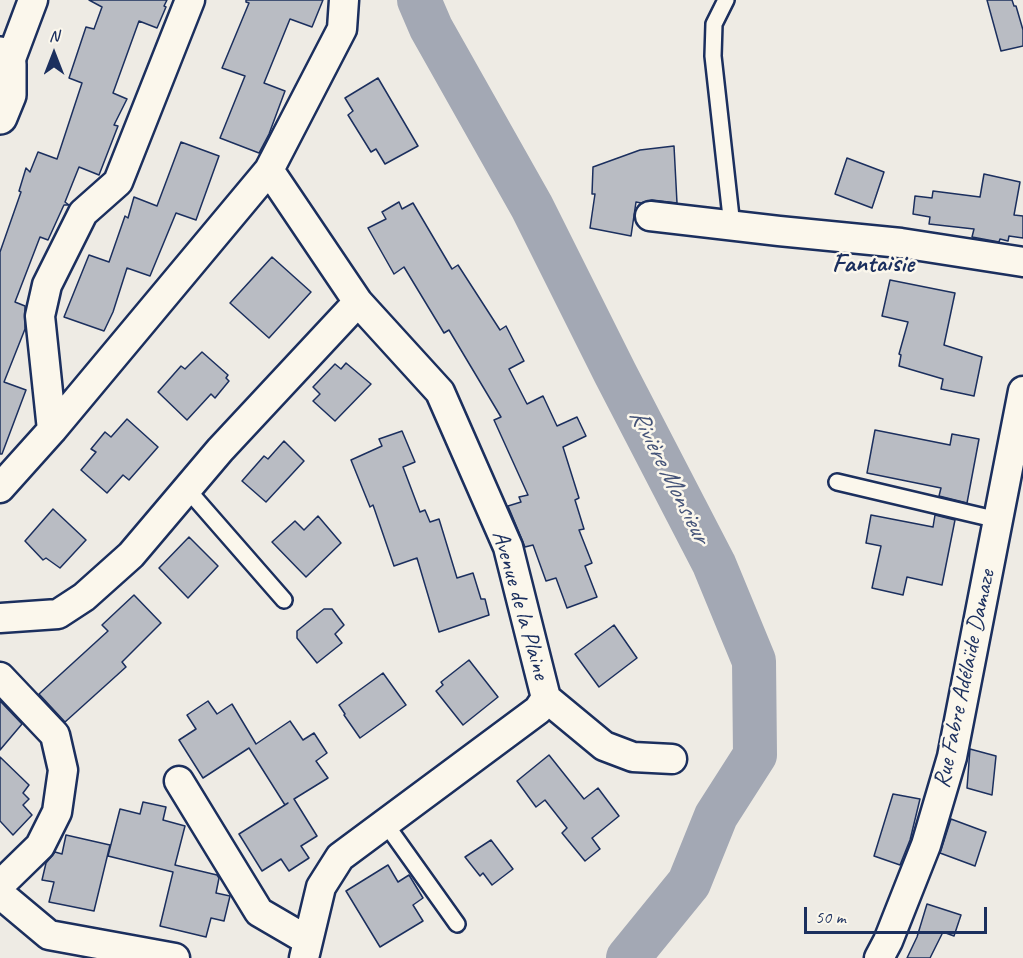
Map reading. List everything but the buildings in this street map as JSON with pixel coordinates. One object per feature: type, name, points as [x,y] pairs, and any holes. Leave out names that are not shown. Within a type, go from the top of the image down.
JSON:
[{"type":"main road","points":[[0,117],[9,95],[5,59]]},
{"type":"street","points":[[5,59],[33,0]]},
{"type":"street","points":[[52,430],[40,316],[47,285],[83,213],[118,182],[190,0]]},
{"type":"street","points":[[0,488],[52,430],[269,170],[342,29],[344,0]]},
{"type":"street","name":"Avenue de la Plaine","points":[[269,170],[358,302],[440,392],[508,547],[546,698],[604,746],[633,757],[672,759]]},
{"type":"street","points":[[650,216],[901,243],[1023,262]]},
{"type":"street","points":[[0,618],[58,614],[84,597],[131,555],[220,450],[358,302]]},
{"type":"street","name":"Rue Fabre Adélaïde Damaze","points":[[879,958],[926,845],[952,757],[1023,391]]},
{"type":"street","points":[[0,676],[55,735],[63,770],[57,812],[40,846],[0,885]]},
{"type":"street","points":[[179,781],[259,912],[306,949],[321,887],[340,857],[537,710],[546,698]]},
{"type":"street","points":[[0,894],[49,934],[175,958]]},
{"type":"lane","points":[[726,0],[714,24],[713,56],[732,226]]},
{"type":"lane","points":[[837,482],[998,520]]},
{"type":"lane","points":[[187,489],[284,600]]},
{"type":"lane","points":[[386,823],[457,924]]},
{"type":"waterway","name":"Rivière Monsieur","points":[[419,0],[431,28],[532,207],[714,564],[754,661],[755,755],[716,816],[689,883],[628,958]]},
{"type":"district","name":"Fantaisie","points":[[873,264]]}]
